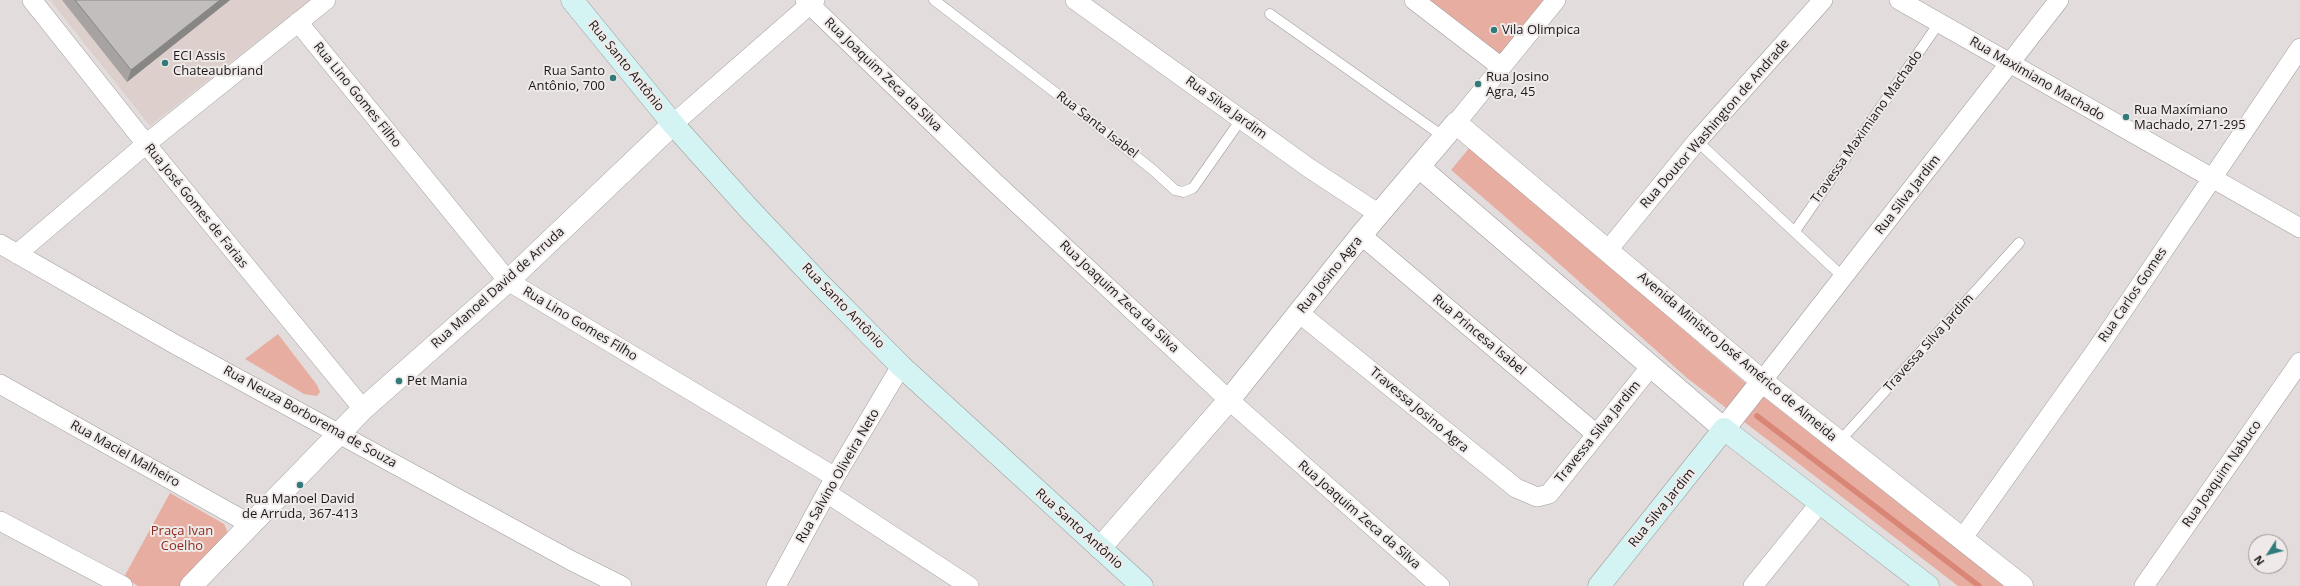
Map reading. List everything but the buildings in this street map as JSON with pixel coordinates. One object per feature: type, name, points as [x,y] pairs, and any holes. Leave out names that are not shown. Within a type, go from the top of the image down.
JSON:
[{"type":"main road","name":"Rua Santo Antônio","points":[[572,0],[673,124],[750,210],[901,366],[1142,586]]},
{"type":"main road","points":[[1726,426],[1820,503],[1927,586]]},
{"type":"main road","name":"Rua Silva Jardim","points":[[1599,586],[1726,426]]},
{"type":"street","name":"Rua José Gomes de Farias","points":[[32,0],[146,144],[363,409]]},
{"type":"street","points":[[17,254],[146,144],[326,0]]},
{"type":"street","name":"Rua Silva Jardim","points":[[1074,0],[1242,118],[1309,168],[1379,214]]},
{"type":"street","points":[[1414,0],[1501,67]]},
{"type":"street","name":"Rua Josino Agra","points":[[1100,548],[1229,400],[1361,235],[1450,130],[1556,0]]},
{"type":"street","name":"Rua Doutor Washington de Andrade","points":[[1608,250],[1697,141],[1823,0]]},
{"type":"street","name":"Rua Maximiano Machado","points":[[1899,0],[2300,228]]},
{"type":"street","name":"Rua Silva Jardim","points":[[1758,385],[2059,0]]},
{"type":"street","name":"Rua Manoel David de Arruda","points":[[191,586],[250,524],[341,434],[363,409],[508,281],[673,124],[810,1]]},
{"type":"street","name":"Rua Joaquim Zeca da Silva","points":[[810,1],[996,183],[1229,400],[1440,586]]},
{"type":"street","name":"Rua Lino Gomes Filho","points":[[298,22],[508,281],[831,485],[968,586]]},
{"type":"street","name":"Rua Carlos Gomes","points":[[1962,539],[2099,346],[2300,48]]},
{"type":"street","name":"Avenida Ministro José Américo de Almeida","points":[[1450,130],[1608,250],[1758,385],[1839,442],[2022,586]]},
{"type":"street","points":[[1419,167],[1651,366],[1726,426],[1758,385]]},
{"type":"street","name":"Rua Princesa Isabel","points":[[1361,235],[1596,434]]},
{"type":"street","name":"Rua Neuza Borborema de Souza","points":[[0,244],[178,346],[572,561],[622,586]]},
{"type":"street","name":"Travessa Josino Agra","points":[[1300,313],[1516,488],[1530,496],[1543,497]]},
{"type":"street","name":"Rua Joaquim Nabuco","points":[[2144,586],[2300,362]]},
{"type":"street","name":"Rua Salvino Oliveira Neto","points":[[776,586],[831,485],[901,366]]},
{"type":"street","name":"Travessa Silva Jardim","points":[[1543,497],[1549,494],[1651,366]]},
{"type":"street","name":"Rua Maciel Malheiro","points":[[0,384],[250,524]]},
{"type":"street","points":[[1753,586],[1820,503]]},
{"type":"street","points":[[0,520],[123,586]]},
{"type":"lane","name":"Rua Santa Isabel","points":[[934,0],[1089,119],[1153,170],[1175,190],[1183,192],[1192,188],[1242,118]]},
{"type":"lane","points":[[1270,14],[1450,130]]},
{"type":"lane","name":"Travessa Maximiano Machado","points":[[1795,232],[1939,23]]},
{"type":"lane","points":[[1697,141],[1843,277]]},
{"type":"lane","name":"Travessa Silva Jardim","points":[[1839,442],[2019,243]]},
{"type":"shaded area","name":"ECI Assis Chateaubriand","points":[[50,0],[310,0],[150,126]]},
{"type":"green space","name":"Vila Olimpica","points":[[1425,0],[1547,0],[1503,59]]},
{"type":"green space","points":[[1470,147],[1742,380],[2004,586],[1958,586],[1687,378],[1546,252],[1451,170]]},
{"type":"green space","points":[[278,334],[317,385],[320,392],[317,396],[304,394],[245,359]]},
{"type":"green space","name":"Praça Ivan Coelho","points":[[170,493],[224,524],[229,535],[183,586],[138,586],[124,577]]},
{"type":"waterway","points":[[1757,416],[1979,586]]},
{"type":"place","name":"Vila Olimpica","points":[[1494,30]]},
{"type":"place","name":"ECI Assis Chateaubriand","points":[[165,63]]},
{"type":"place","name":"Rua Santo Antônio, 700","points":[[613,78]]},
{"type":"place","name":"Rua Josino Agra, 45","points":[[1478,84]]},
{"type":"place","name":"Rua Maxímiano Machado, 271-295","points":[[2126,117]]},
{"type":"place","name":"Pet Mania","points":[[399,381]]},
{"type":"place","name":"Rua Manoel David de Arruda, 367-413","points":[[300,485]]}]
